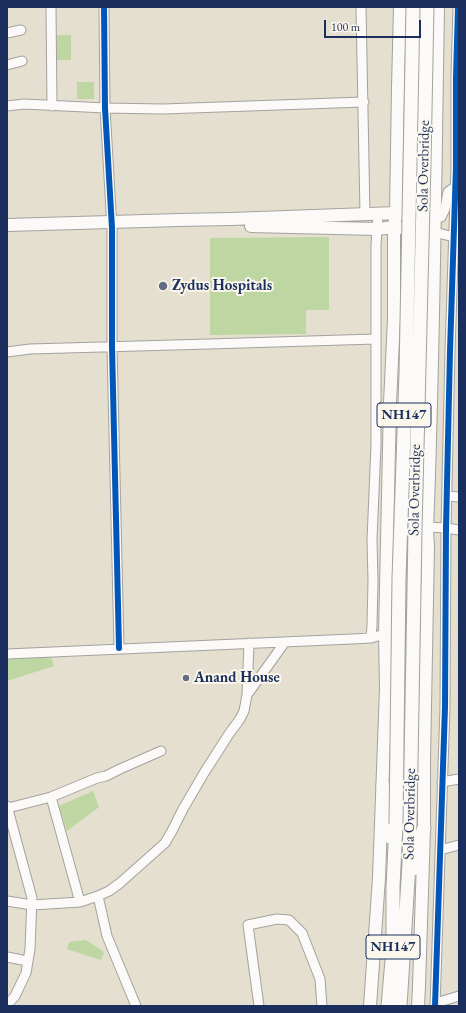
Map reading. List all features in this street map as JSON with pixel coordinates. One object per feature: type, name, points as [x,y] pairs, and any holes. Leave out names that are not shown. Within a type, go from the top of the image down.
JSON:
[{"type":"highway","name":"Sola Overbridge","points":[[395,860],[399,578],[414,7]]},
{"type":"highway","name":"Sola Overbridge","points":[[407,877],[409,864],[410,822],[414,530],[427,7]]},
{"type":"highway","points":[[383,786],[391,848],[395,860]]},
{"type":"highway","points":[[407,877],[412,872],[416,864],[424,828]]},
{"type":"highway","name":"NH147","points":[[388,1006],[393,949],[393,887],[395,860]]},
{"type":"highway","name":"NH147","points":[[400,1006],[407,877]]},
{"type":"main road","points":[[370,1006],[379,878],[386,688],[385,634],[390,404],[394,319],[394,228],[396,213],[400,7]]},
{"type":"main road","points":[[418,1006],[424,828],[427,530],[433,359],[438,7]]},
{"type":"main road","points":[[7,232],[179,220],[396,213],[434,218]]},
{"type":"main road","points":[[7,225],[394,228],[434,232]]},
{"type":"street","points":[[52,7],[52,106]]},
{"type":"street","points":[[104,7],[105,108],[112,225],[112,347],[119,648]]},
{"type":"street","points":[[361,7],[364,102],[371,214],[377,229],[376,445],[372,540],[373,581],[371,638]]},
{"type":"street","points":[[458,7],[456,77],[458,170],[456,186],[450,351],[446,531],[445,707],[436,1005],[459,996]]},
{"type":"street","points":[[7,33],[21,30]]},
{"type":"street","points":[[7,65],[22,61]]},
{"type":"street","points":[[7,106],[24,104],[163,109],[364,102]]},
{"type":"street","points":[[434,218],[441,217],[445,209],[448,192],[456,186]]},
{"type":"street","points":[[434,232],[454,237]]},
{"type":"street","points":[[7,352],[30,349],[376,339]]},
{"type":"street","points":[[447,496],[459,497]]},
{"type":"street","points":[[427,530],[459,530]]},
{"type":"street","points":[[446,531],[459,536]]},
{"type":"street","points":[[7,654],[371,638],[385,634]]},
{"type":"street","points":[[247,695],[285,642]]},
{"type":"street","points":[[7,901],[32,905],[80,902],[98,896],[109,891],[120,883],[165,843],[204,773],[244,711],[247,695],[249,643]]},
{"type":"street","points":[[7,1006],[26,973],[30,949],[32,898],[7,807],[51,797],[97,778],[106,776],[161,750]]},
{"type":"street","points":[[442,782],[459,779]]},
{"type":"street","points":[[51,797],[80,902]]},
{"type":"street","points":[[440,850],[459,845]]},
{"type":"street","points":[[98,896],[107,936],[136,1006]]},
{"type":"street","points":[[260,1006],[248,925],[277,919],[289,920],[302,933],[320,979],[322,1006]]},
{"type":"street","points":[[7,958],[22,960]]},
{"type":"green space","points":[[57,35],[71,35],[71,60],[57,60]]},
{"type":"green space","points":[[77,82],[94,82],[94,99],[77,99]]},
{"type":"green space","points":[[329,237],[329,310],[306,310],[306,334],[210,335],[210,238]]},
{"type":"green space","points":[[51,657],[54,666],[7,681],[7,658]]},
{"type":"green space","points":[[93,791],[99,807],[67,831],[59,806]]},
{"type":"green space","points":[[85,940],[104,952],[101,960],[67,949],[69,942]]},
{"type":"cycle path","points":[[104,7],[105,108],[112,228],[112,347],[119,648]]},
{"type":"cycle path","points":[[435,1006],[445,707],[446,528],[456,167],[458,7]]},
{"type":"place","name":"Zydus Hospitals","points":[[163,286]]},
{"type":"place","name":"Anand House","points":[[186,678]]}]
